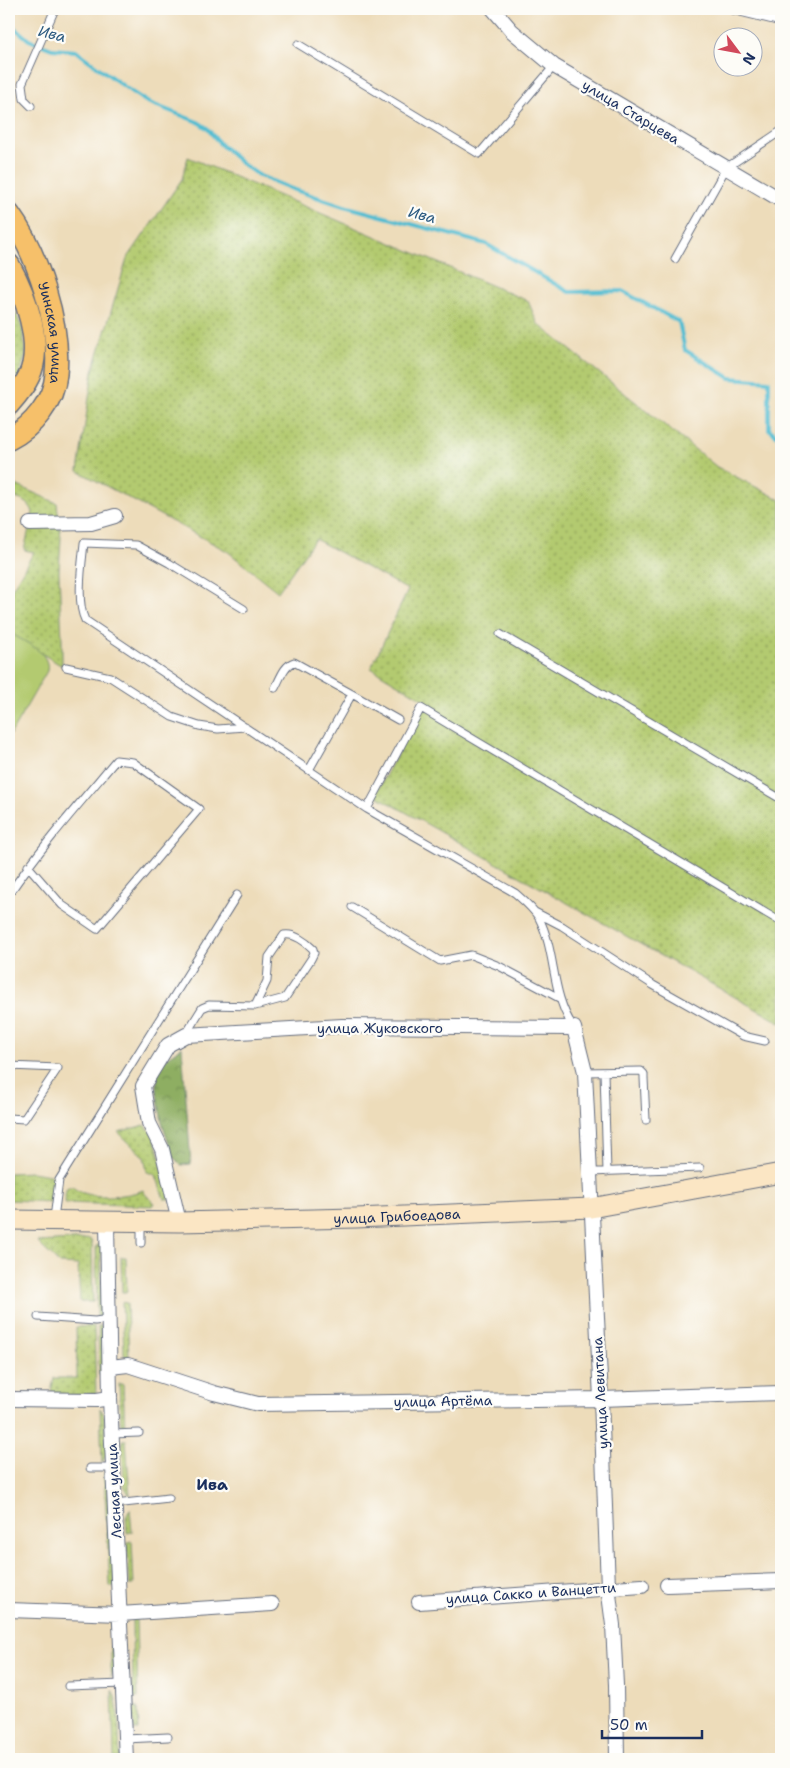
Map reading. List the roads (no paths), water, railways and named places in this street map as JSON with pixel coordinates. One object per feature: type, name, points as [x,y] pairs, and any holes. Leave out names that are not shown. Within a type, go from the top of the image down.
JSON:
[{"type":"main road","name":"Уинская улица","points":[[9,214],[23,237],[45,287],[56,345],[56,375],[50,396],[38,417],[9,440]]},
{"type":"main road","name":"Уинская улица","points":[[9,404],[30,376],[35,356],[31,322],[23,295],[11,270]]},
{"type":"street","name":"улица Старцева","points":[[492,9],[512,31],[554,66],[781,200]]},
{"type":"street","points":[[30,524],[92,523],[115,516]]},
{"type":"street","name":"улица Жуковского","points":[[186,1035],[342,1026],[574,1028]]},
{"type":"street","name":"улица Левитана","points":[[574,1028],[585,1072],[608,1587],[613,1625],[616,1685],[617,1759]]},
{"type":"street","points":[[179,1222],[162,1149],[148,1123],[143,1086],[168,1045],[186,1035]]},
{"type":"street","name":"улица Грибоедова","points":[[9,1220],[179,1222],[356,1218],[591,1208],[781,1173]]},
{"type":"street","name":"Лесная улица","points":[[107,1222],[110,1398],[126,1759]]},
{"type":"street","name":"улица Артёма","points":[[110,1367],[128,1365],[214,1393],[258,1404],[601,1399],[781,1393]]},
{"type":"street","points":[[9,1399],[97,1400],[110,1398]]},
{"type":"street","points":[[667,1585],[781,1581]]},
{"type":"street","name":"улица Сакко и Ванцетти","points":[[419,1602],[642,1586]]},
{"type":"street","points":[[9,1610],[120,1614],[272,1604]]},
{"type":"lane","points":[[31,106],[24,100],[22,84],[55,9]]},
{"type":"lane","points":[[728,9],[781,22]]},
{"type":"lane","points":[[298,44],[479,154],[554,66]]},
{"type":"lane","points":[[675,259],[726,168],[781,131]]},
{"type":"lane","points":[[244,609],[136,545],[84,543],[80,581],[82,615],[85,620],[367,809],[515,893],[538,917],[550,950],[559,998],[565,1016],[574,1028]]},
{"type":"lane","points":[[500,634],[781,799]]},
{"type":"lane","points":[[275,688],[287,667],[290,663],[294,662],[398,720]]},
{"type":"lane","points":[[66,667],[110,677],[172,717],[190,723],[218,728],[245,726]]},
{"type":"lane","points":[[309,770],[352,694]]},
{"type":"lane","points":[[367,809],[421,708],[781,922]]},
{"type":"lane","points":[[9,894],[28,866],[65,819],[116,760],[133,762],[199,809],[98,928],[62,905],[28,866]]},
{"type":"lane","points":[[53,1221],[59,1180],[237,895]]},
{"type":"lane","points":[[352,906],[440,961],[471,955],[499,966],[559,998]]},
{"type":"lane","points":[[533,911],[562,926],[652,985],[735,1032],[743,1036],[765,1041]]},
{"type":"lane","points":[[186,1035],[202,1008],[208,1006],[256,1006],[285,998],[311,959],[314,953],[313,949],[294,936],[284,935],[270,957],[267,981],[256,1006]]},
{"type":"lane","points":[[9,1066],[58,1068],[24,1119],[9,1118]]},
{"type":"lane","points":[[585,1072],[637,1070],[644,1074],[646,1120]]},
{"type":"lane","points":[[604,1072],[607,1172]]},
{"type":"lane","points":[[590,1172],[700,1168]]},
{"type":"lane","points":[[141,1222],[141,1243]]},
{"type":"lane","points":[[38,1317],[110,1319]]},
{"type":"lane","points":[[112,1434],[139,1433]]},
{"type":"lane","points":[[90,1468],[113,1468]]},
{"type":"lane","points":[[115,1504],[169,1498]]},
{"type":"lane","points":[[68,1686],[123,1684]]},
{"type":"lane","points":[[125,1739],[168,1737]]},
{"type":"waterway","name":"Ива","points":[[9,23],[29,40],[52,49],[76,51],[147,102],[198,122],[207,128],[220,144],[245,166],[260,176],[344,206],[486,244],[569,292],[622,291],[679,322],[685,350],[730,378],[769,381],[769,429],[781,439]]},
{"type":"district","name":"Ива","points":[[212,1484]]}]
